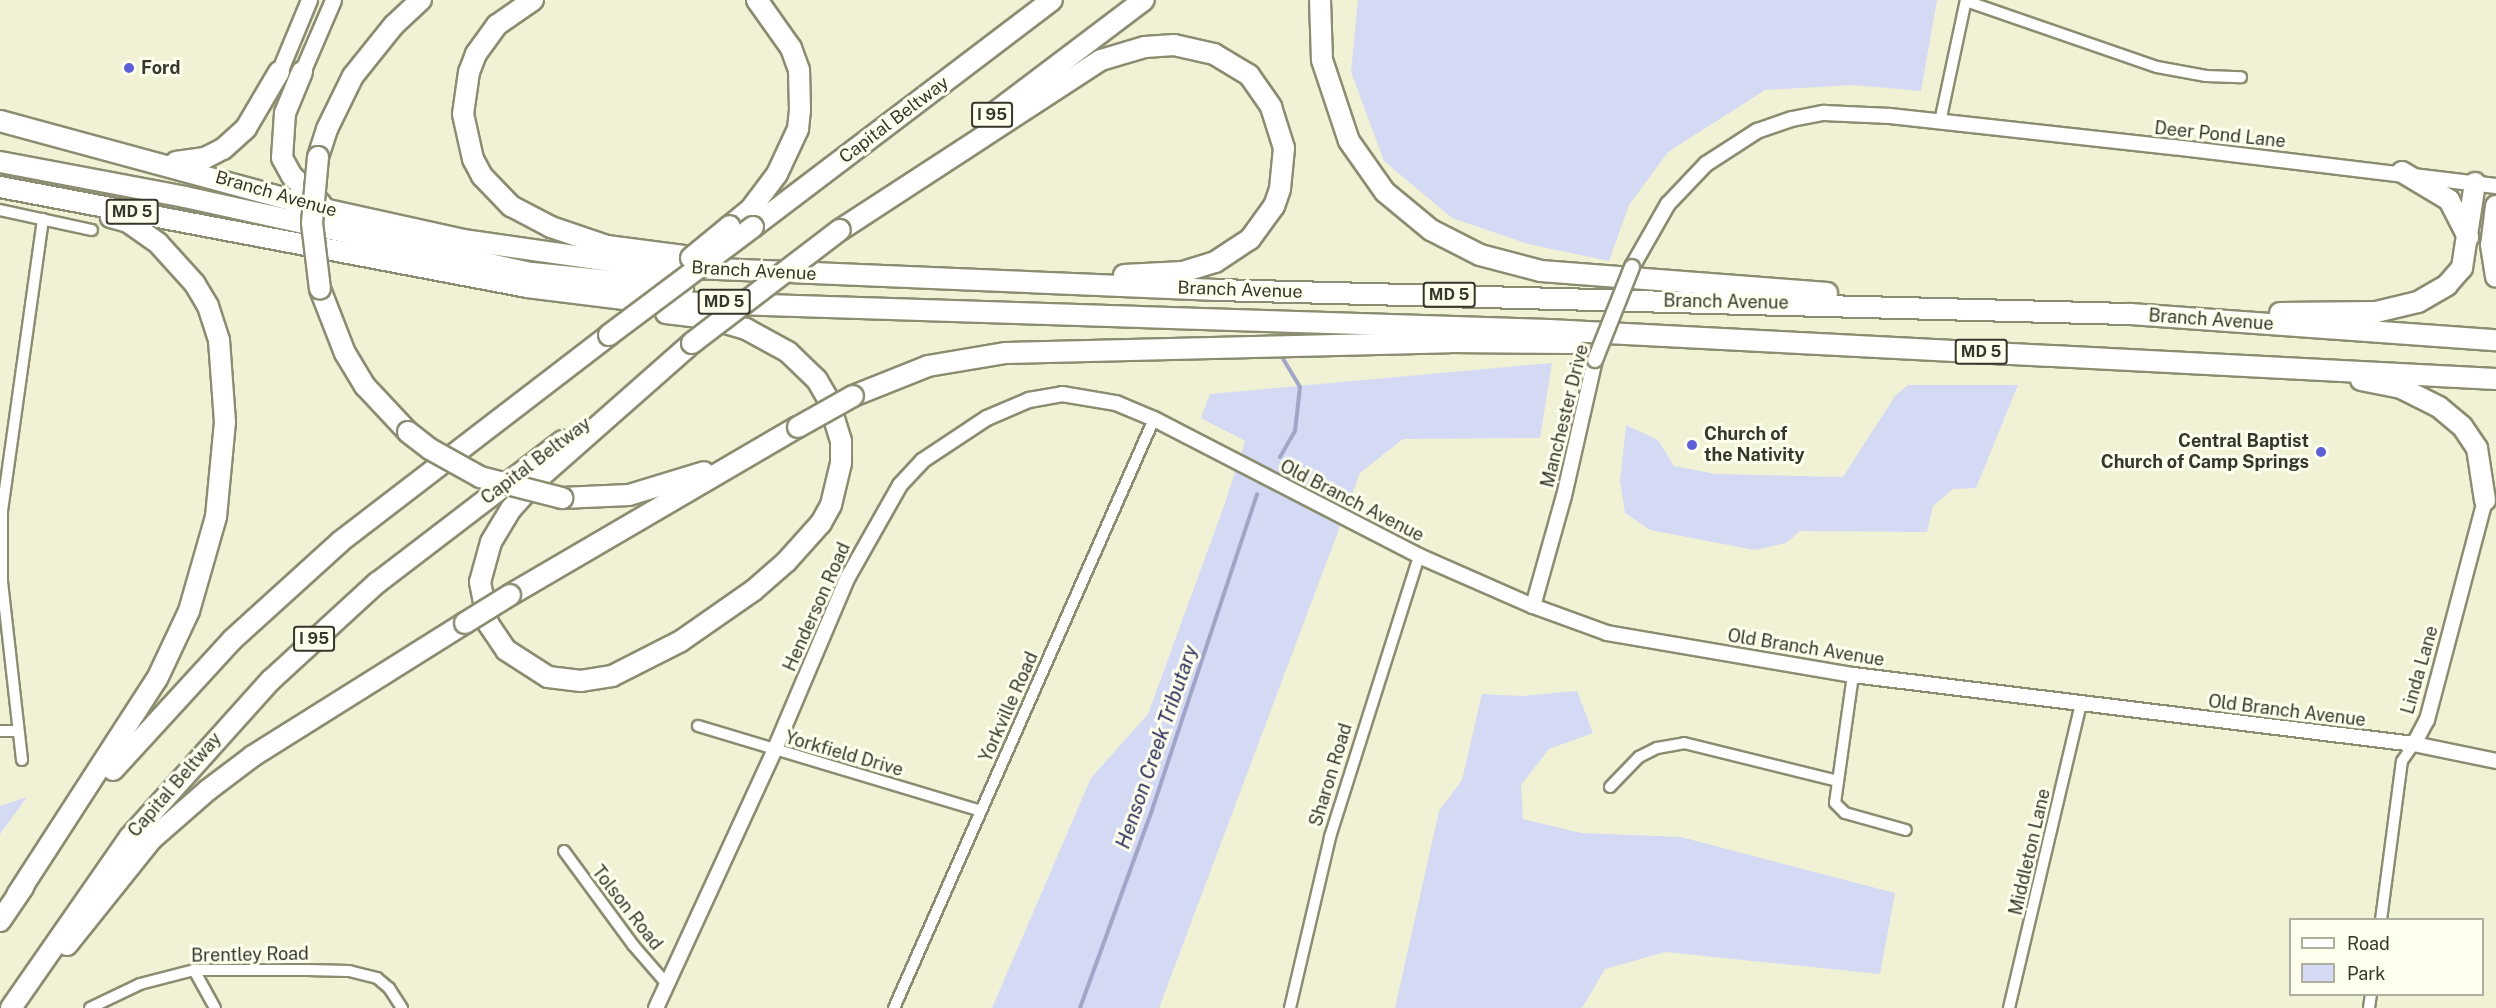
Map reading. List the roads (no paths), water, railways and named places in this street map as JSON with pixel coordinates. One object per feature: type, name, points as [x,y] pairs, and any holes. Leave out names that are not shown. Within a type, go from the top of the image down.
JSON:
[{"type":"highway","points":[[421,0],[372,50],[352,76],[327,129],[318,157],[312,223],[320,290],[345,353],[365,386],[408,432],[430,450],[480,477],[562,498],[595,499],[662,487],[701,474],[798,427]]},
{"type":"highway","points":[[532,0],[497,25],[485,39],[476,54],[464,93],[466,137],[473,159],[494,190],[511,206],[551,227],[607,246],[833,274]]},
{"type":"highway","points":[[744,0],[780,28]]},
{"type":"highway","points":[[603,335],[730,226],[765,192],[798,129],[799,70],[780,28],[757,0]]},
{"type":"highway","name":"Capital Beltway","points":[[0,921],[86,803],[184,689],[323,556],[603,335],[753,227],[1052,0]]},
{"type":"highway","name":"Capital Beltway","points":[[11,1008],[85,897],[130,837],[271,680],[377,583],[1144,0]]},
{"type":"highway","points":[[1320,0],[1322,60],[1349,141],[1385,192],[1431,231],[1455,244],[1510,264],[1592,278],[1764,286],[1937,307]]},
{"type":"highway","points":[[840,230],[1083,70],[1121,53],[1174,45],[1195,48],[1232,63],[1261,89],[1272,107],[1284,148],[1281,189],[1265,222],[1234,252],[1183,272],[961,280]]},
{"type":"highway","points":[[161,162],[206,158],[223,149],[246,128],[279,72]]},
{"type":"highway","points":[[302,72],[285,113],[282,158],[306,193],[328,210]]},
{"type":"highway","name":"Branch Avenue","points":[[0,121],[161,162],[328,210],[463,240],[646,266],[961,280],[2130,314],[2496,339]]},
{"type":"highway","points":[[0,162],[185,197],[532,273],[614,283],[922,307]]},
{"type":"highway","points":[[2402,172],[2449,200],[2469,240]]},
{"type":"highway","points":[[2130,314],[2376,312],[2418,302],[2452,281],[2462,268],[2469,240],[2475,183]]},
{"type":"highway","name":"Branch Avenue","points":[[0,187],[527,288],[640,301],[922,307],[1739,340],[2496,379]]},
{"type":"highway","points":[[17,895],[124,735],[176,643],[206,561],[216,517],[225,422],[219,340],[208,306],[178,262],[128,222],[36,195]]},
{"type":"highway","points":[[2496,206],[2491,245],[2496,278]]},
{"type":"highway","points":[[457,274],[558,298],[708,318],[746,329],[788,352],[817,380],[828,399],[841,441],[838,484],[821,523],[754,590],[681,641],[612,676],[581,681],[548,677],[506,650],[488,622],[480,582],[491,542],[510,509],[539,478],[692,343]]},
{"type":"highway","points":[[21,1008],[126,870],[178,815],[253,756],[510,595],[798,427],[854,396],[928,366],[1006,353],[1450,342],[1739,340]]},
{"type":"highway","points":[[2223,364],[2241,371],[2363,380],[2401,388],[2439,407],[2462,426],[2477,448],[2485,500]]},
{"type":"highway","points":[[2485,500],[2496,476]]},
{"type":"main road","points":[[279,72],[309,0]]},
{"type":"main road","points":[[302,72],[333,0]]},
{"type":"street","points":[[1940,122],[1966,1],[2157,67],[2206,76],[2241,77]]},
{"type":"street","name":"Manchester Drive","points":[[1533,606],[1564,496],[1595,360],[1632,267],[1668,204],[1687,181],[1732,144],[1757,131],[1792,119],[1824,113],[1940,122]]},
{"type":"street","name":"Deer Pond Lane","points":[[1940,122],[2402,172],[2496,186]]},
{"type":"street","points":[[0,210],[92,230]]},
{"type":"street","points":[[22,760],[2,582],[2,511],[43,219]]},
{"type":"street","name":"Henderson Road","points":[[656,1008],[774,751],[853,567],[900,485],[922,461],[987,418],[1029,400],[1062,394],[1116,403],[1154,419]]},
{"type":"street","name":"Old Branch Avenue","points":[[1154,419],[1419,556],[1533,606],[1629,637],[1853,675],[2414,744],[2496,760]]},
{"type":"street","name":"Yorkville Road","points":[[894,1008],[1154,419]]},
{"type":"street","name":"Linda Lane","points":[[2381,918],[2402,761],[2427,720],[2485,500]]},
{"type":"street","name":"Sharon Road","points":[[1290,1008],[1330,837],[1419,556]]},
{"type":"street","points":[[1853,675],[1837,782],[1838,809],[1906,830]]},
{"type":"street","name":"Middleton Lane","points":[[2009,1008],[2081,703]]},
{"type":"street","name":"Yorkfield Drive","points":[[698,726],[774,751],[981,811]]},
{"type":"street","points":[[0,731],[18,731]]},
{"type":"street","points":[[1610,788],[1639,757],[1657,747],[1684,743],[1837,782]]},
{"type":"street","name":"Tolson Road","points":[[564,851],[633,945],[666,983]]},
{"type":"street","points":[[194,970],[214,1008]]},
{"type":"street","name":"Brentley Road","points":[[90,1008],[140,984],[194,970],[364,974],[389,987],[402,1008]]},
{"type":"waterway","name":"Henson Creek Tributary","points":[[1280,457],[1295,431],[1300,387],[1283,359]]},
{"type":"waterway","name":"Henson Creek Tributary","points":[[1080,1008],[1152,810],[1257,494]]},
{"type":"place","name":"Ford","points":[[129,68]]},
{"type":"place","name":"Church of the Nativity","points":[[1692,445]]},
{"type":"place","name":"Central Baptist Church of Camp Springs","points":[[2321,452]]}]
